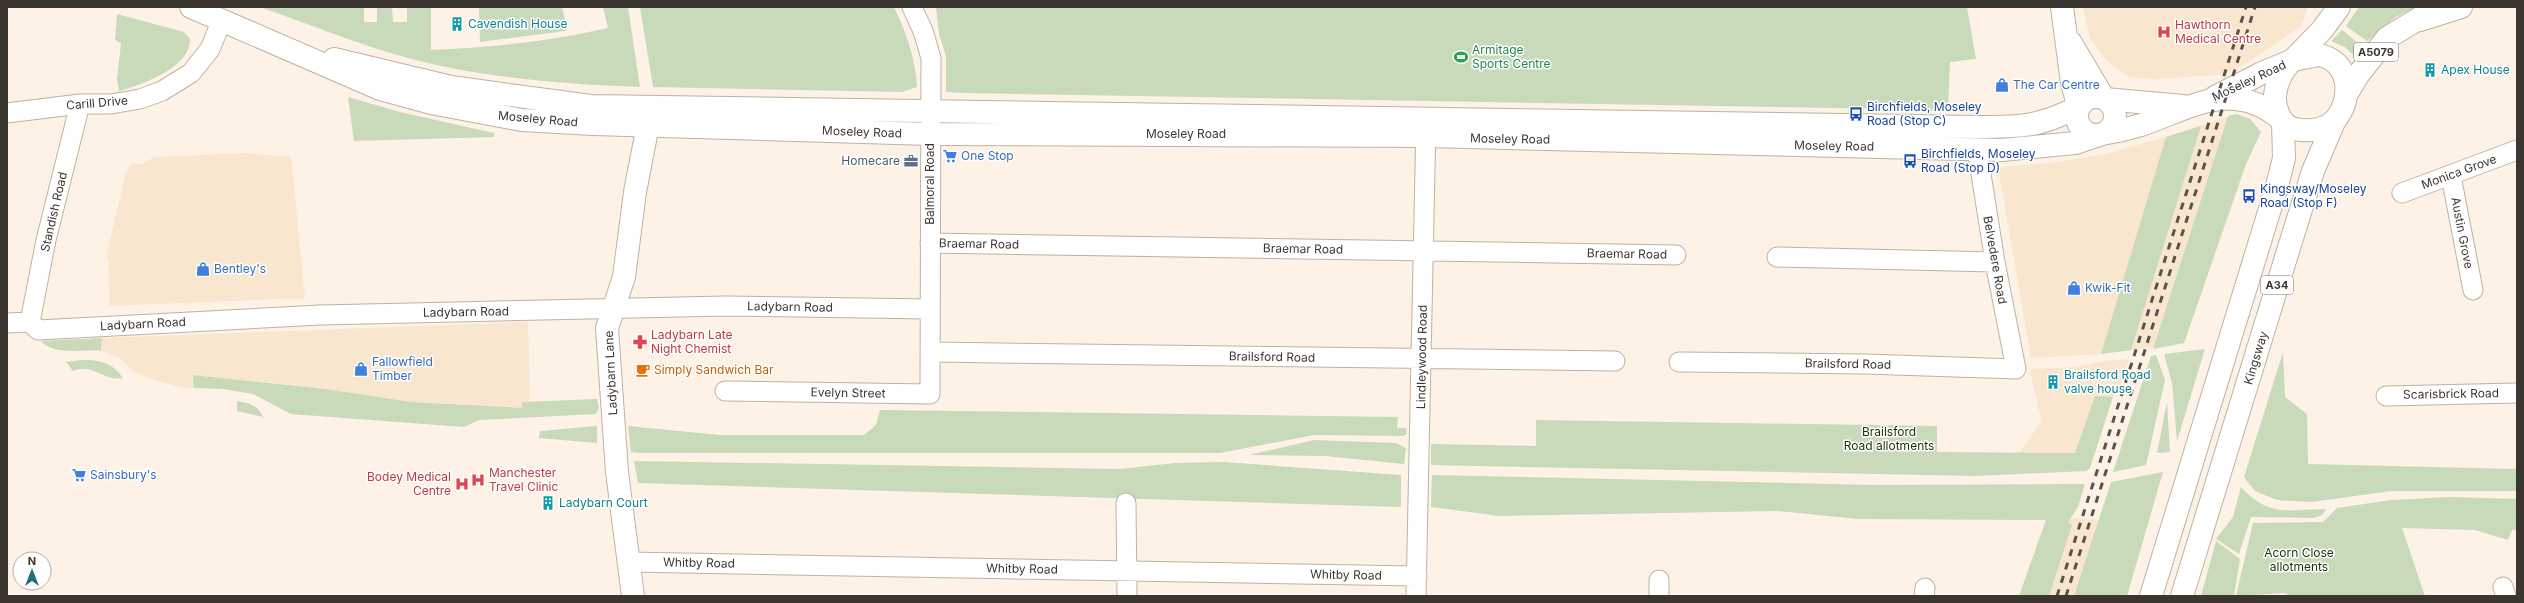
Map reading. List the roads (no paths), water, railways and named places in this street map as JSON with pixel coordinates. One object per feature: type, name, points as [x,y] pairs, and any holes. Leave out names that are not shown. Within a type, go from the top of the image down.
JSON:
[{"type":"main road","name":"Moseley Road","points":[[191,7],[283,47],[451,87],[648,115],[930,134],[1426,127],[1986,127],[2040,124],[2055,119],[2078,106]]},
{"type":"main road","points":[[2062,7],[2072,83],[2078,106],[2076,118],[2081,129],[2091,134],[2100,135],[2112,126],[2115,116],[2112,106],[2104,98],[2067,36]]},
{"type":"main road","points":[[2292,60],[2322,30],[2339,7]]},
{"type":"main road","name":"A5079","points":[[2346,95],[2358,75],[2387,38],[2418,21],[2438,7]]},
{"type":"main road","points":[[2418,21],[2461,7]]},
{"type":"main road","name":"A34","points":[[2151,596],[2277,186],[2284,158],[2282,122],[2276,108],[2275,94],[2284,70],[2292,60],[2312,55],[2332,59],[2342,69],[2345,77],[2346,95],[2334,122],[2323,128],[2300,130],[2282,122]]},
{"type":"main road","name":"Moseley Road","points":[[2207,101],[2262,73],[2292,60]]},
{"type":"main road","name":"A34","points":[[2078,106],[2088,98],[2104,98]]},
{"type":"main road","name":"Moseley Road","points":[[2104,98],[2186,106]]},
{"type":"main road","name":"Moseley Road","points":[[648,115],[931,112],[1426,127],[1978,150],[2018,150],[2075,143],[2141,125],[2186,106],[2222,98],[2246,100],[2265,107],[2282,122]]},
{"type":"main road","name":"Ladybarn Lane","points":[[633,596],[617,472],[607,328],[624,277],[635,192],[648,115]]},
{"type":"main road","name":"Kingsway","points":[[2182,596],[2228,450],[2290,243],[2314,171],[2334,122]]},
{"type":"street","name":"Balmoral Road","points":[[912,7],[919,20],[931,58],[930,352]]},
{"type":"street","name":"Carill Drive","points":[[7,113],[80,104],[111,104],[140,99],[176,83],[191,73],[210,49],[222,20]]},
{"type":"street","name":"Standish Road","points":[[30,322],[46,240],[80,104]]},
{"type":"street","name":"Lindleywood Road","points":[[1416,596],[1419,514],[1426,127]]},
{"type":"street","name":"Belvedere Road","points":[[1978,150],[1995,262],[2016,369]]},
{"type":"street","name":"Monica Grove","points":[[2402,193],[2451,176],[2517,150]]},
{"type":"street","name":"Austin Grove","points":[[2451,176],[2473,290]]},
{"type":"street","name":"Braemar Road","points":[[930,243],[1676,255]]},
{"type":"street","points":[[1777,257],[1995,262]]},
{"type":"street","name":"Ladybarn Road","points":[[7,323],[30,322],[38,330],[320,315],[725,306],[930,309]]},
{"type":"street","name":"Brailsford Road","points":[[930,352],[1615,361]]},
{"type":"street","name":"Evelyn Street","points":[[725,390],[930,394],[930,352]]},
{"type":"street","name":"Brailsford Road","points":[[1679,362],[1865,364],[2016,369]]},
{"type":"street","name":"Scarisbrick Road","points":[[2386,396],[2517,392]]},
{"type":"street","points":[[1126,502],[1127,596]]},
{"type":"street","name":"Whitby Road","points":[[628,562],[1417,576]]},
{"type":"railway","points":[[2057,596],[2246,7]]},
{"type":"railway","points":[[2066,596],[2255,7]]},
{"type":"place","name":"Cavendish House","points":[[457,24]]},
{"type":"place","name":"Hawthorn Medical Centre","points":[[2164,32]]},
{"type":"place","name":"Armitage Sports Centre","points":[[1461,57]]},
{"type":"place","name":"Apex House","points":[[2430,70]]},
{"type":"place","name":"The Car Centre","points":[[2002,85]]},
{"type":"place","name":"Birchfields, Moseley Road (Stop C)","points":[[1856,114]]},
{"type":"place","name":"One Stop","points":[[950,156]]},
{"type":"place","name":"Homecare","points":[[911,161]]},
{"type":"place","name":"Birchfields, Moseley Road (Stop D)","points":[[1910,161]]},
{"type":"place","name":"Kingsway/Moseley Road (Stop F)","points":[[2249,196]]},
{"type":"place","name":"Bentley's","points":[[203,269]]},
{"type":"place","name":"Kwik-Fit","points":[[2074,288]]},
{"type":"place","name":"Ladybarn Late Night Chemist","points":[[640,342]]},
{"type":"place","name":"Fallowfield Timber","points":[[361,369]]},
{"type":"place","name":"Simply Sandwich Bar","points":[[643,370]]},
{"type":"place","name":"Brailsford Road valve house","points":[[2053,382]]},
{"type":"place","name":"Sainsbury's","points":[[79,475]]},
{"type":"place","name":"Manchester Travel Clinic","points":[[478,480]]},
{"type":"place","name":"Bodey Medical Centre","points":[[462,484]]},
{"type":"place","name":"Ladybarn Court","points":[[548,503]]},
{"type":"park label","name":"Brailsford Road allotments","points":[[1889,439]]},
{"type":"park label","name":"Acorn Close allotments","points":[[2299,560]]}]
